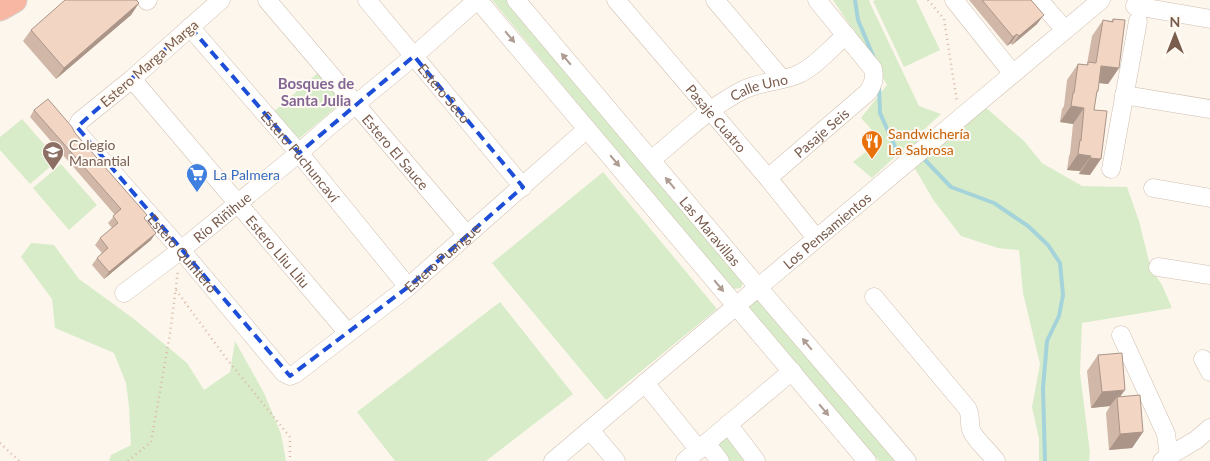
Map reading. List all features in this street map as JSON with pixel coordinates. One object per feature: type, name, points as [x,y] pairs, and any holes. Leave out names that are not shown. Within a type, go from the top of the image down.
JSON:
[{"type":"highway","points":[[0,8],[14,0]]},
{"type":"street","name":"Estero Marga Marga","points":[[77,127],[80,121],[132,79],[221,0]]},
{"type":"street","name":"Estero El Sauce","points":[[267,0],[467,235]]},
{"type":"street","name":"Estero Seco","points":[[367,0],[523,187]]},
{"type":"street","name":"Río Riñihue","points":[[124,294],[299,153],[478,0]]},
{"type":"street","name":"Las Maravillas","points":[[478,0],[867,461]]},
{"type":"street","name":"Las Maravillas","points":[[516,0],[907,461]]},
{"type":"street","name":"Pasaje Cuatro","points":[[616,0],[768,178],[816,238]]},
{"type":"street","points":[[715,0],[782,79]]},
{"type":"street","points":[[817,0],[846,35]]},
{"type":"street","points":[[954,0],[1013,74]]},
{"type":"street","points":[[1039,0],[1065,30]]},
{"type":"street","name":"Los Pensamientos","points":[[553,461],[1101,0]]},
{"type":"street","points":[[1111,169],[1136,14],[1210,19]]},
{"type":"street","name":"Estero Puchuncaví","points":[[190,27],[299,153],[408,286]]},
{"type":"street","name":"Calle Uno","points":[[651,160],[710,111],[730,98],[757,84],[798,74],[813,66],[846,35]]},
{"type":"street","name":"Pasaje Seis","points":[[768,178],[868,92],[873,84],[873,69],[846,35]]},
{"type":"street","name":"Estero Lliu Lliu","points":[[132,79],[348,333]]},
{"type":"street","points":[[1124,95],[1210,109]]},
{"type":"street","name":"Estero Quintero","points":[[77,127],[78,132],[181,250],[284,373],[290,376]]},
{"type":"street","name":"Estero Puangue","points":[[290,376],[408,286],[587,129]]},
{"type":"street","points":[[1154,188],[1210,198]]},
{"type":"street","points":[[1158,267],[1210,276]]},
{"type":"street","points":[[874,297],[968,408],[972,433],[996,461]]},
{"type":"street","points":[[1120,335],[1166,434],[1167,459]]},
{"type":"street","points":[[685,461],[792,371]]},
{"type":"street","points":[[645,383],[702,446],[720,461]]},
{"type":"street","points":[[728,424],[756,461]]},
{"type":"street","points":[[1167,459],[1196,440],[1210,428]]},
{"type":"street","points":[[590,430],[616,461]]},
{"type":"path","points":[[928,0],[944,19],[960,118]]},
{"type":"path","points":[[128,461],[151,442],[181,250]]},
{"type":"path","points":[[176,290],[226,358],[290,437],[290,461]]},
{"type":"path","points":[[0,442],[19,461]]},
{"type":"highlighted area","points":[[190,27],[299,153],[414,56],[523,187],[408,287],[290,376],[77,127]]},
{"type":"green space","points":[[492,0],[508,0],[744,280],[741,288],[731,289]]},
{"type":"green space","points":[[833,0],[870,0],[919,106],[941,114],[915,138],[928,154],[984,106],[1024,141],[1042,163],[1082,186],[1127,187],[1139,221],[1151,269],[1162,285],[1172,308],[1082,323],[1080,373],[1090,453],[1089,461],[1039,461],[1039,439],[1032,407],[1040,364],[1023,293],[1019,250],[998,248],[961,236],[934,201],[914,167],[922,160],[910,143],[872,178],[853,162],[881,140],[861,118],[887,85]]},
{"type":"green space","points":[[916,0],[940,50],[904,67],[873,1]]},
{"type":"green space","points":[[320,71],[345,100],[295,142],[271,114]]},
{"type":"green space","points":[[22,119],[58,160],[30,184],[0,150],[0,137]]},
{"type":"green space","points":[[61,164],[97,205],[69,230],[33,188]]},
{"type":"green space","points":[[603,172],[717,309],[606,400],[492,263]]},
{"type":"green space","points":[[31,243],[54,245],[79,279],[134,319],[187,363],[204,390],[230,372],[235,341],[264,393],[281,434],[286,461],[109,461],[111,455],[131,445],[126,383],[114,353],[55,328],[52,299],[21,257]]},
{"type":"green space","points":[[757,296],[897,461],[879,461],[747,305]]},
{"type":"green space","points":[[500,302],[573,394],[486,461],[395,461],[357,412]]},
{"type":"green space","points":[[727,428],[753,461],[723,461],[709,444]]},
{"type":"building","points":[[65,0],[136,0],[139,3],[64,68],[31,30]]},
{"type":"building","points":[[982,0],[1031,0],[1044,15],[1019,36],[1017,34],[1013,37]]},
{"type":"building","points":[[1113,19],[1125,20],[1119,68],[1101,66],[1094,110],[1107,111],[1101,159],[1090,158],[1091,156],[1078,154],[1084,108],[1071,106],[1073,93],[1078,64],[1088,65],[1088,62],[1096,63],[1103,20],[1113,22]]},
{"type":"building","points":[[48,99],[75,133],[147,215],[144,218],[156,233],[109,272],[97,258],[108,248],[100,238],[118,223],[113,216],[121,209],[34,110]]},
{"type":"building","points":[[1122,353],[1125,390],[1102,392],[1098,355]]},
{"type":"building","points":[[1140,395],[1143,432],[1120,434],[1117,397]]},
{"type":"waterway","points":[[855,0],[858,20],[874,58]]},
{"type":"waterway","points":[[879,86],[880,113],[897,151]]},
{"type":"waterway","points":[[925,160],[951,187],[994,203],[1028,226],[1048,245],[1060,263],[1063,295],[1059,316],[1047,341],[1043,388],[1045,461]]},
{"type":"place","name":"Sandwichería La Sabrosa","points":[[872,160]]},
{"type":"place","name":"Colegio Manantial","points":[[53,171]]},
{"type":"place","name":"La Palmera","points":[[197,193]]},
{"type":"district","name":"Bosques de Santa Julia","points":[[316,92]]}]
